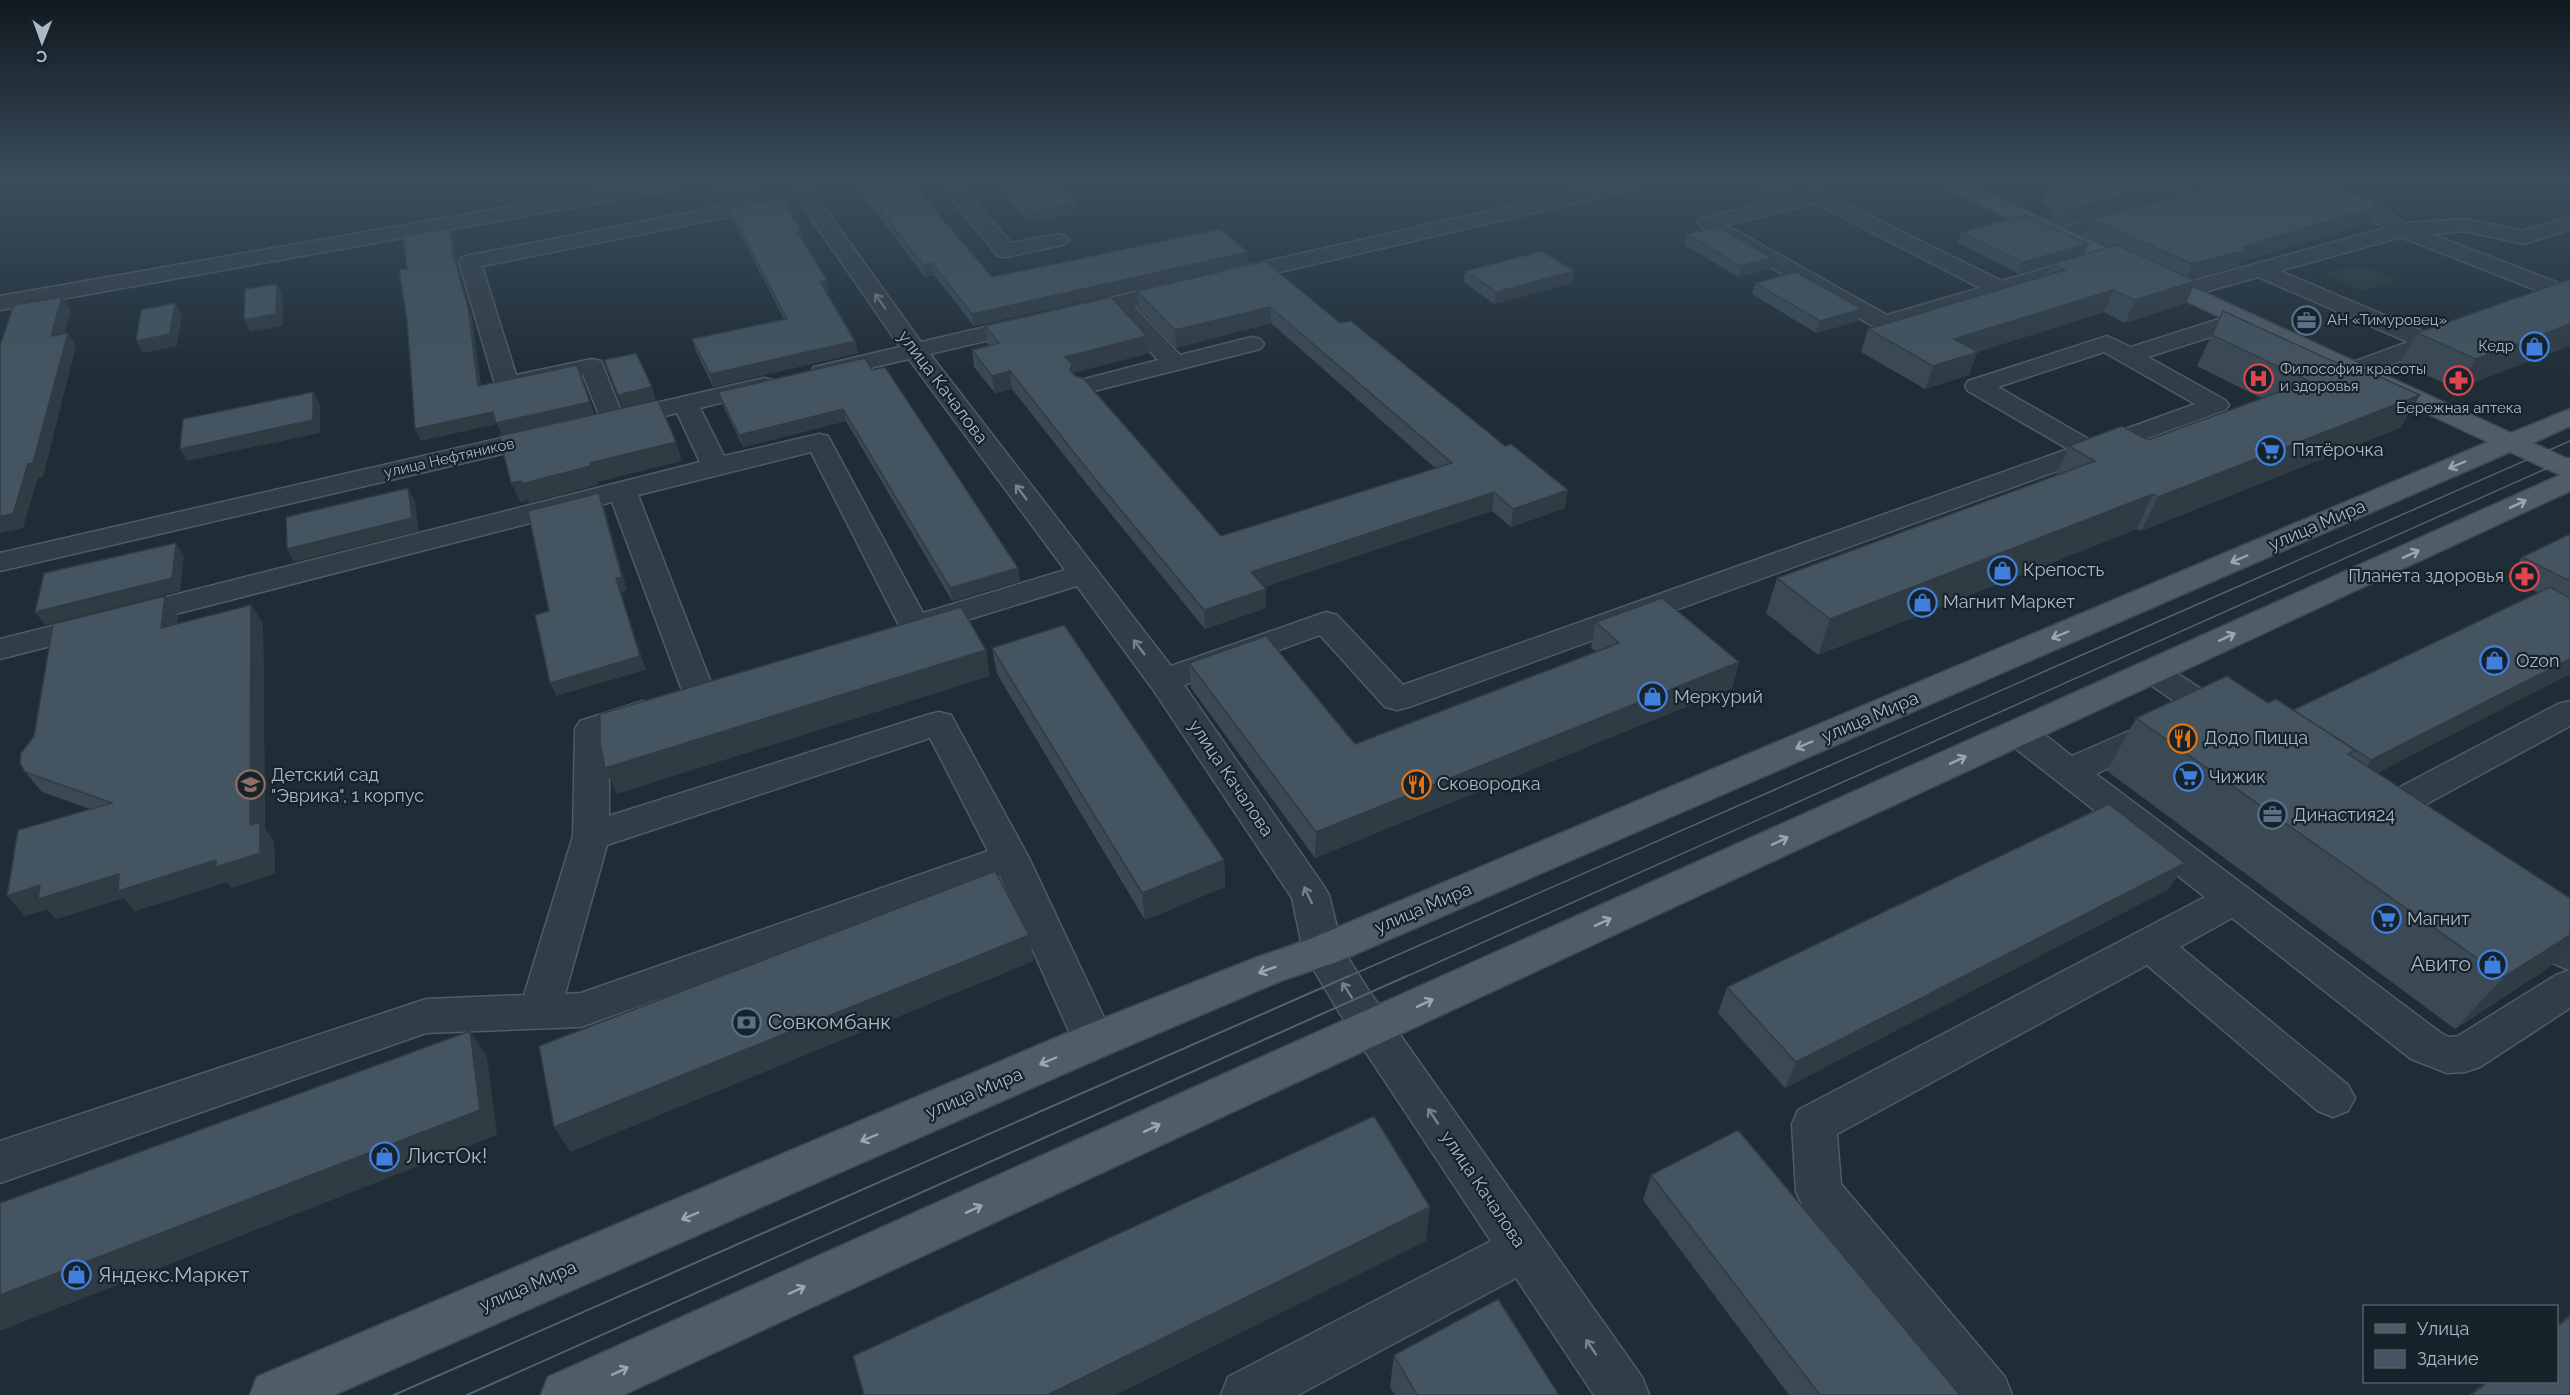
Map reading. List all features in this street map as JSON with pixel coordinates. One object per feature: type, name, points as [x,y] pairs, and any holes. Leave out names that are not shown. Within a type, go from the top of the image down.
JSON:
[{"type":"main road","points":[[2090,248],[2570,470]]},
{"type":"main road","name":"улица Мира","points":[[275,1395],[1094,1041],[1269,969],[1323,951],[2570,417]]},
{"type":"main road","points":[[566,1395],[2570,480]]},
{"type":"street","points":[[0,303],[309,248]]},
{"type":"street","points":[[533,248],[470,262],[507,384],[592,366],[589,425]]},
{"type":"street","name":"улица Качалова","points":[[844,248],[915,351],[1164,680],[1310,896],[1323,951],[1372,1028],[1624,1395]]},
{"type":"street","points":[[1004,248],[1006,251],[1020,248]]},
{"type":"street","name":"улица Нефтяников","points":[[0,562],[1354,248]]},
{"type":"street","points":[[1753,248],[1884,322],[2109,257]]},
{"type":"street","points":[[1920,248],[2000,289]]},
{"type":"street","points":[[2184,291],[2338,248]]},
{"type":"street","points":[[2448,248],[2561,292],[2517,309]]},
{"type":"street","points":[[2260,270],[2428,342]]},
{"type":"street","points":[[1118,303],[1174,363]]},
{"type":"street","points":[[2128,357],[2243,319]]},
{"type":"street","points":[[2354,370],[2473,326]]},
{"type":"street","points":[[1164,680],[1326,622],[1397,699],[2216,405],[2107,343],[1977,386],[2089,450]]},
{"type":"street","points":[[1086,386],[1252,344]]},
{"type":"street","points":[[685,403],[716,466]]},
{"type":"street","points":[[0,649],[716,466],[819,442],[903,630],[1084,574]]},
{"type":"street","points":[[538,1012],[591,836],[592,729],[710,689],[622,491]]},
{"type":"street","points":[[2152,671],[2244,734]]},
{"type":"street","points":[[2070,772],[2206,708]]},
{"type":"street","points":[[2373,820],[2570,712]]},
{"type":"street","points":[[591,836],[939,723],[1010,858],[1094,1041]]},
{"type":"street","points":[[2018,733],[2426,1046],[2447,1055],[2465,1054],[2570,987]]},
{"type":"street","points":[[0,1162],[426,1016],[581,1010],[1010,858]]},
{"type":"street","points":[[1987,1395],[1819,1192],[1815,1124],[2235,899]]},
{"type":"street","points":[[2503,909],[2570,954]]},
{"type":"street","points":[[2150,945],[2333,1098]]},
{"type":"street","points":[[1246,1395],[1299,1383],[1524,1249]]},
{"type":"green space","points":[[2361,265],[2397,280],[2363,291],[2324,274]]},
{"type":"building","points":[[404,248],[453,248],[468,307],[478,386],[577,365],[590,402],[496,423],[493,412],[415,429],[407,320],[399,270],[407,269]]},
{"type":"building","points":[[750,248],[807,248],[827,280],[820,282],[855,341],[710,374],[692,339],[787,319]]},
{"type":"building","points":[[910,248],[967,248],[992,277],[1129,248],[1243,248],[1248,252],[972,314],[932,263],[923,265]]},
{"type":"building","points":[[1710,248],[1755,248],[1772,258],[1740,266]]},
{"type":"building","points":[[1994,248],[2073,248],[2023,262]]},
{"type":"building","points":[[2106,248],[2124,248],[2196,281],[2135,300],[2113,290],[1954,339],[1978,352],[1933,366],[1868,329],[2065,270],[2051,264]]},
{"type":"building","points":[[2157,248],[2244,248],[2247,250],[2192,264]]},
{"type":"building","points":[[1542,251],[1574,271],[1496,292],[1465,271]]},
{"type":"building","points":[[1265,261],[1340,323],[1351,321],[1505,446],[1511,444],[1568,490],[1513,509],[1494,492],[1251,572],[1266,589],[1204,610],[1091,474],[1010,371],[992,376],[972,350],[999,343],[985,326],[1111,297],[1147,336],[1065,357],[1072,364],[1070,370],[1075,376],[1083,378],[1221,536],[1452,463],[1270,307],[1175,330],[1137,291]]},
{"type":"building","points":[[1796,272],[1862,309],[1820,321],[1755,283]]},
{"type":"building","points":[[2570,279],[2570,324],[2476,359],[2417,333]]},
{"type":"building","points":[[277,284],[276,314],[244,320],[245,289]]},
{"type":"building","points":[[62,297],[51,336],[68,333],[33,463],[28,464],[13,514],[0,516],[0,345],[14,305]]},
{"type":"building","points":[[175,303],[170,334],[136,341],[141,310]]},
{"type":"building","points":[[2223,311],[2350,369],[2358,367],[2420,395],[2158,497],[2153,494],[1830,619],[1777,578],[2095,461],[2069,446],[2122,426],[2148,440],[2309,381],[2212,335]]},
{"type":"building","points":[[636,353],[652,387],[618,395],[604,360]]},
{"type":"building","points":[[865,358],[872,370],[885,367],[1018,568],[950,588],[843,409],[739,435],[718,392]]},
{"type":"building","points":[[313,392],[313,420],[180,449],[183,419]]},
{"type":"building","points":[[658,400],[676,442],[590,463],[591,466],[521,484],[521,481],[511,483],[499,436]]},
{"type":"building","points":[[408,488],[412,518],[287,549],[286,517]]},
{"type":"building","points":[[599,493],[622,577],[616,578],[640,656],[550,683],[535,615],[549,611],[528,511]]},
{"type":"building","points":[[2570,534],[2570,581],[2522,557]]},
{"type":"building","points":[[176,543],[172,578],[35,612],[44,573]]},
{"type":"building","points":[[2550,587],[2570,598],[2570,659],[2371,760],[2293,710]]},
{"type":"building","points":[[165,596],[161,628],[251,605],[250,825],[260,822],[260,853],[216,867],[216,860],[118,891],[119,874],[38,899],[40,885],[7,896],[18,830],[112,803],[25,772],[20,763],[21,753],[34,736],[53,624]]},
{"type":"building","points":[[1662,598],[1739,662],[1316,832],[1189,663],[1266,636],[1355,744],[1619,643],[1596,622]]},
{"type":"building","points":[[961,607],[986,650],[605,768],[600,744],[600,714]]},
{"type":"building","points":[[1064,625],[1224,860],[1142,893],[992,648]]},
{"type":"building","points":[[2227,676],[2268,703],[2276,699],[2355,750],[2348,754],[2570,898],[2570,935],[2504,977],[2136,718]]},
{"type":"building","points":[[2109,804],[2185,863],[1796,1062],[1727,987]]},
{"type":"building","points":[[995,871],[1029,935],[554,1127],[539,1046]]},
{"type":"building","points":[[470,1031],[480,1110],[0,1295],[0,1203]]},
{"type":"building","points":[[1374,1116],[1430,1207],[1047,1395],[864,1395],[853,1356]]},
{"type":"building","points":[[1738,1130],[1960,1395],[1820,1395],[1651,1175]]},
{"type":"building","points":[[1498,1299],[1559,1395],[1417,1395],[1394,1355]]},
{"type":"building","points":[[2570,1317],[2570,1395],[2471,1395],[2487,1383],[2558,1383],[2558,1326]]},
{"type":"tram line","points":[[1345,978],[2570,441]]},
{"type":"tram line","points":[[1403,978],[2570,458]]},
{"type":"tram line","points":[[394,1395],[1349,976]]},
{"type":"tram line","points":[[467,1395],[1407,976]]},
{"type":"place","name":"АН «Тимуровец»","points":[[2306,320]]},
{"type":"place","name":"Кедр","points":[[2535,346]]},
{"type":"place","name":"Философия красоты и здоровья","points":[[2259,378]]},
{"type":"place","name":"Бережная аптека","points":[[2459,381]]},
{"type":"place","name":"Пятёрочка","points":[[2271,450]]},
{"type":"place","name":"Крепость","points":[[2002,570]]},
{"type":"place","name":"Планета здоровья","points":[[2525,576]]},
{"type":"place","name":"Магнит Маркет","points":[[1922,602]]},
{"type":"place","name":"Ozon","points":[[2495,661]]},
{"type":"place","name":"Меркурий","points":[[1653,697]]},
{"type":"place","name":"Додо Пицца","points":[[2183,738]]},
{"type":"place","name":"Чижик","points":[[2188,777]]},
{"type":"place","name":"Сковородка","points":[[1416,784]]},
{"type":"place","name":"Детский сад \"Эврика\", 1 корпус","points":[[250,785]]},
{"type":"place","name":"Династия24","points":[[2272,815]]},
{"type":"place","name":"Магнит","points":[[2386,919]]},
{"type":"place","name":"Авито","points":[[2492,964]]},
{"type":"place","name":"Совкомбанк","points":[[747,1022]]},
{"type":"place","name":"ЛистОк!","points":[[385,1156]]},
{"type":"place","name":"Яндекс.Маркет","points":[[77,1275]]}]
